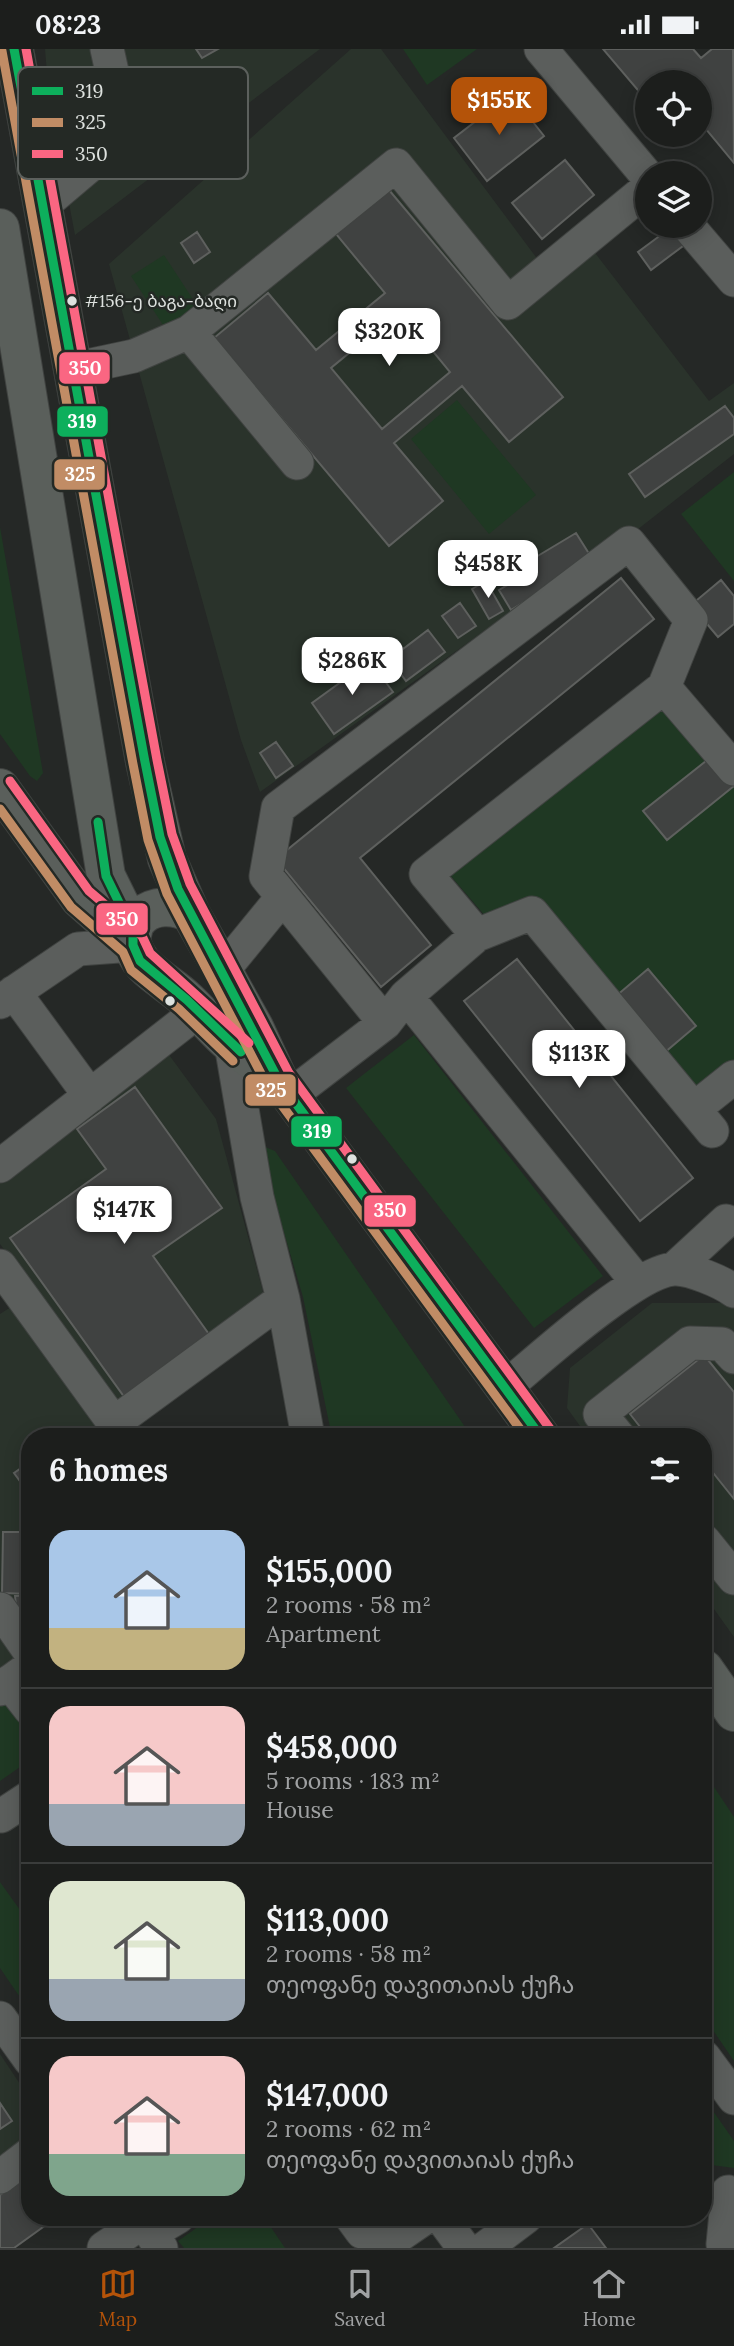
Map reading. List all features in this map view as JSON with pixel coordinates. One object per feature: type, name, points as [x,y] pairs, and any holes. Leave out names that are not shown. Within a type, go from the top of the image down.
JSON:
[{"type":"main road","points":[[13,49],[18,75]]},
{"type":"main road","points":[[38,179],[145,762],[167,859],[195,920],[285,1087],[535,1428]]},
{"type":"main road","points":[[1,243],[106,876],[140,949],[230,1044],[285,1087]]},
{"type":"main road","points":[[0,788],[80,898],[140,949],[173,973],[187,967],[197,956],[202,942],[195,920],[178,907],[163,905],[149,910],[140,949]]},
{"type":"main road","points":[[712,1680],[734,1712]]},
{"type":"street","points":[[107,49],[111,67]]},
{"type":"street","points":[[541,49],[635,161]]},
{"type":"street","points":[[72,369],[134,356],[189,332],[396,165],[508,303],[635,199]]},
{"type":"street","points":[[43,206],[75,179]]},
{"type":"street","points":[[698,238],[734,280]]},
{"type":"street","points":[[189,332],[298,463]]},
{"type":"street","points":[[385,1023],[281,898],[266,876],[278,807],[629,543],[691,620],[664,687],[426,874],[477,935]]},
{"type":"street","points":[[664,687],[734,769]]},
{"type":"street","points":[[223,970],[281,898]]},
{"type":"street","points":[[285,1087],[385,1023],[405,996],[477,935],[532,913],[703,1120],[734,1077]]},
{"type":"street","points":[[90,1096],[7,997],[78,949],[140,949]]},
{"type":"street","points":[[405,996],[638,1283]]},
{"type":"street","points":[[2,1159],[90,1096],[197,1011]]},
{"type":"street","points":[[230,1044],[257,1197],[283,1299],[306,1428]]},
{"type":"street","points":[[506,1387],[638,1283],[674,1269],[726,1221]]},
{"type":"street","points":[[0,1266],[10,1300],[117,1428]]},
{"type":"street","points":[[674,1269],[721,1281],[734,1291]]},
{"type":"street","points":[[122,1428],[283,1299]]},
{"type":"street","points":[[612,1428],[600,1414],[690,1343],[722,1344],[734,1357]]},
{"type":"street","points":[[712,1551],[734,1578]]},
{"type":"street","points":[[0,1609],[21,1639]]},
{"type":"street","points":[[1,1816],[21,1803]]},
{"type":"street","points":[[0,2018],[21,2047]]},
{"type":"street","points":[[712,2068],[734,2098]]},
{"type":"street","points":[[0,2177],[21,2161]]},
{"type":"street","points":[[722,2189],[723,2244],[726,2248]]},
{"type":"street","points":[[358,2226],[362,2231],[391,2241],[413,2226]]},
{"type":"street","points":[[448,2226],[464,2248]]},
{"type":"street","points":[[485,2248],[514,2226]]},
{"type":"street","points":[[104,2248],[155,2228]]},
{"type":"shaded area","points":[[45,49],[320,49],[248,104],[248,67],[46,67]]},
{"type":"shaded area","points":[[351,49],[381,49],[553,280],[592,249],[709,401],[734,383],[734,454],[573,580],[505,616],[260,792],[241,740],[109,264],[205,179],[248,179],[248,141]]},
{"type":"shaded area","points":[[64,179],[149,179],[75,235]]},
{"type":"shaded area","points":[[164,1048],[216,1119],[265,1299],[120,1407],[0,1244],[0,1175]]},
{"type":"shaded area","points":[[652,1303],[734,1303],[734,1637],[712,1606],[712,1428],[581,1428],[567,1408],[570,1368]]},
{"type":"shaded area","points":[[14,1305],[103,1428],[21,1428],[21,1662],[0,1677],[0,1314]]},
{"type":"shaded area","points":[[0,2054],[21,2086],[21,2146],[0,2162]]},
{"type":"green space","points":[[403,49],[477,49],[427,85]]},
{"type":"green space","points":[[164,255],[198,307],[165,328],[131,276]]},
{"type":"green space","points":[[457,400],[536,495],[489,534],[411,439]]},
{"type":"green space","points":[[734,472],[734,581],[681,514]]},
{"type":"green space","points":[[0,527],[43,773],[37,781],[30,776],[0,734]]},
{"type":"green space","points":[[657,707],[677,709],[734,777],[734,1061],[694,1096],[532,903],[487,918],[449,874]]},
{"type":"green space","points":[[414,1035],[603,1276],[534,1328],[346,1088]]},
{"type":"green space","points":[[265,1147],[275,1151],[466,1428],[330,1428],[303,1297],[261,1155]]},
{"type":"green space","points":[[21,1688],[21,1766],[0,1781],[0,1704]]},
{"type":"green space","points":[[712,1784],[734,1817],[734,2061],[712,2029]]},
{"type":"green space","points":[[0,1882],[21,1911],[21,1999],[0,1968]]},
{"type":"green space","points":[[712,2109],[734,2141],[734,2168],[712,2165]]},
{"type":"green space","points":[[199,2226],[270,2226],[285,2248],[184,2248],[178,2241]]},
{"type":"building","points":[[196,49],[218,49],[202,58]]},
{"type":"building","points":[[603,49],[693,49],[701,58],[712,49],[733,49],[734,163],[712,136],[712,70],[635,70],[635,87]]},
{"type":"building","points":[[511,94],[544,136],[487,181],[454,138]]},
{"type":"building","points":[[565,160],[594,195],[542,239],[512,203]]},
{"type":"building","points":[[389,190],[563,397],[509,442],[462,386],[394,443],[443,501],[389,546],[214,338],[268,293],[316,350],[385,293],[336,234]],"holes":[[[400,311],[450,372],[382,429],[331,368]]]},
{"type":"building","points":[[197,232],[210,252],[194,263],[181,243]]},
{"type":"building","points":[[657,238],[683,238],[687,243],[651,270],[638,252]]},
{"type":"building","points":[[725,406],[734,418],[734,434],[645,497],[629,474]]},
{"type":"building","points":[[576,533],[593,560],[511,610],[499,590],[516,580],[511,572]]},
{"type":"building","points":[[621,578],[654,619],[360,858],[431,945],[381,987],[276,859]]},
{"type":"building","points":[[721,580],[734,596],[734,624],[718,637],[691,605]]},
{"type":"building","points":[[486,581],[503,611],[489,619],[472,589]]},
{"type":"building","points":[[460,603],[476,626],[458,638],[442,616]]},
{"type":"building","points":[[428,630],[445,652],[406,681],[386,654],[400,644],[403,649]]},
{"type":"building","points":[[370,661],[393,692],[334,734],[312,703]]},
{"type":"building","points":[[276,742],[293,766],[276,778],[260,753]]},
{"type":"building","points":[[711,757],[734,786],[667,840],[643,811]]},
{"type":"building","points":[[517,959],[693,1178],[640,1221],[464,1001]]},
{"type":"building","points":[[648,969],[696,1026],[664,1053],[616,996]]},
{"type":"building","points":[[135,1087],[222,1208],[153,1256],[211,1337],[125,1398],[10,1238],[106,1169],[77,1129]]},
{"type":"building","points":[[704,1355],[734,1392],[734,1499],[712,1472],[712,1428],[641,1428],[630,1414]]},
{"type":"building","points":[[21,1468],[21,1483],[14,1473]]},
{"type":"building","points":[[3,1532],[21,1532],[21,1594],[2,1593]]},
{"type":"building","points":[[15,1596],[21,1596],[21,1614],[17,1614]]},
{"type":"building","points":[[0,2103],[12,2121],[0,2129]]},
{"type":"building","points":[[21,2180],[21,2226],[45,2226],[14,2248],[0,2248],[0,2195]]},
{"type":"building","points":[[585,2226],[590,2226],[606,2248],[554,2248]]},
{"type":"transit line","name":"319","points":[[14,49],[18,71]]},
{"type":"transit line","name":"350","points":[[26,49],[29,67]]},
{"type":"transit line","name":"325","points":[[2,51],[18,138]]},
{"type":"transit line","name":"325","points":[[26,179],[148,840],[167,894],[267,1085],[519,1428]]},
{"type":"transit line","name":"319","points":[[38,179],[145,762],[160,837],[178,889],[278,1079],[534,1428]]},
{"type":"transit line","name":"350","points":[[50,179],[157,760],[172,834],[190,884],[289,1073],[550,1428]]},
{"type":"transit line","name":"350","points":[[10,781],[89,891],[142,936],[150,953],[249,1043]]},
{"type":"transit line","name":"325","points":[[0,809],[71,907],[123,952],[131,970],[179,1009],[233,1061]]},
{"type":"transit line","name":"319","points":[[98,822],[106,876],[133,931],[133,945],[140,961],[187,1000],[241,1052]]},
{"type":"place","name":"#156-ე ბაგა-ბაღი","points":[[72,301]]}]
